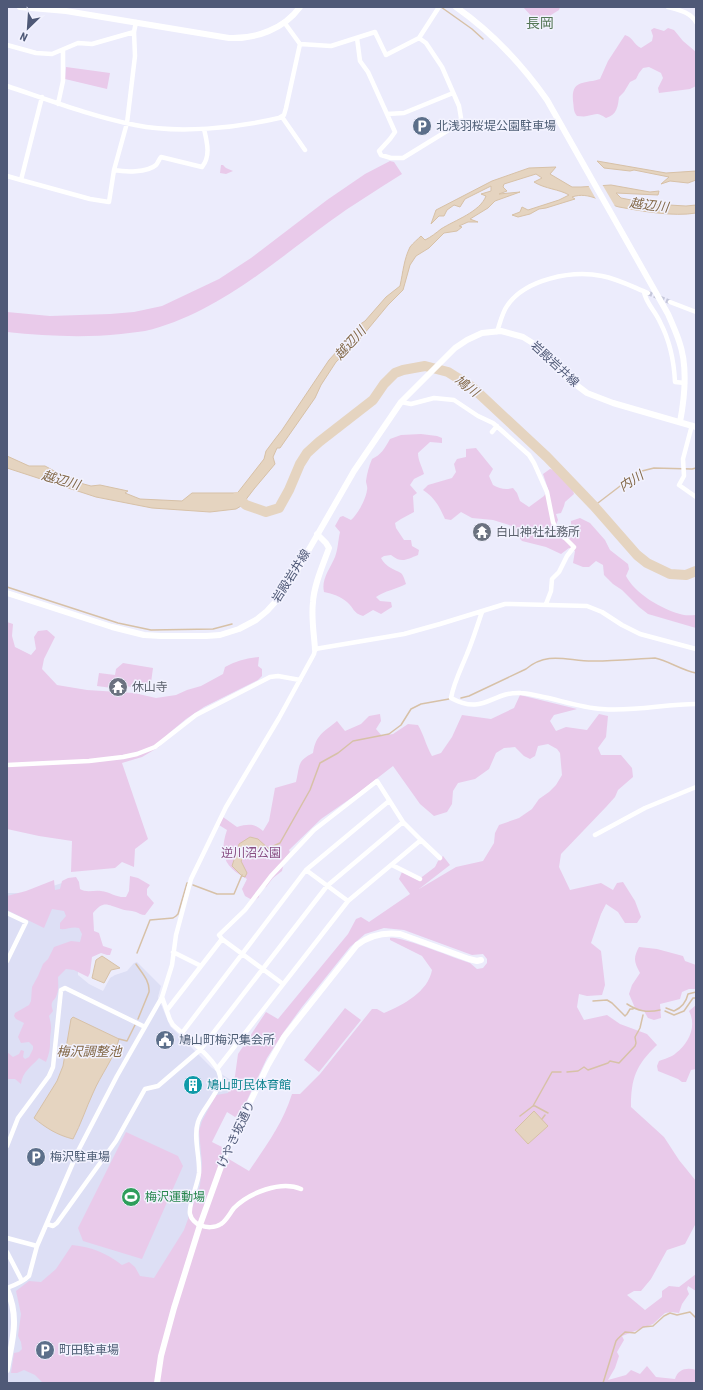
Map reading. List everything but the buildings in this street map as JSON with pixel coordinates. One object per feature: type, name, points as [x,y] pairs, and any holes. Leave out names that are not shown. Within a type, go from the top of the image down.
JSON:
[{"type":"street","points":[[20,7],[66,11],[230,38],[240,38],[262,34],[284,22],[300,7]]},
{"type":"street","points":[[300,44],[331,46],[375,32],[386,55],[419,38],[439,7]]},
{"type":"street","points":[[456,7],[483,27],[504,46],[531,77],[552,107],[668,314],[680,342],[684,361],[685,383],[680,422]]},
{"type":"street","points":[[668,7],[685,12],[696,22]]},
{"type":"street","points":[[7,176],[62,192],[109,203],[114,170],[127,123],[135,56],[134,32],[136,22]]},
{"type":"street","points":[[7,86],[42,97],[58,104],[136,125],[178,129],[204,129],[274,120],[282,117],[286,108],[300,44],[284,22]]},
{"type":"street","points":[[7,45],[46,55],[63,51],[78,43],[92,44],[134,32]]},
{"type":"street","points":[[357,38],[360,61],[368,72],[381,104],[395,132],[390,140],[379,151],[381,155],[391,158],[403,158],[460,123],[461,118],[459,106],[435,55],[426,43],[419,38]]},
{"type":"street","points":[[58,104],[63,81],[63,51]]},
{"type":"street","points":[[387,114],[404,113],[453,93]]},
{"type":"street","points":[[21,180],[42,97]]},
{"type":"street","points":[[282,117],[305,150]]},
{"type":"street","points":[[114,170],[128,172],[142,170],[156,165],[161,157],[202,167],[208,154],[208,146],[204,129]]},
{"type":"street","points":[[497,332],[507,306],[522,290],[546,279],[564,276],[604,276],[646,292],[646,299],[661,322],[669,342],[674,362],[675,382],[685,383]]},
{"type":"street","points":[[670,302],[696,312]]},
{"type":"street","name":"岩殿岩井線","points":[[7,593],[133,633],[161,636],[220,635],[239,629],[256,620],[268,612],[292,579],[354,471],[401,402],[455,348],[482,333],[509,332],[529,340],[539,347],[567,378],[587,393],[613,403],[694,426]]},
{"type":"street","points":[[401,402],[411,404],[434,398],[454,400],[478,416],[493,423],[529,456],[534,463],[547,492],[551,514],[556,529],[574,547],[567,556],[559,572],[552,579],[551,591],[546,604]]},
{"type":"street","points":[[492,432],[497,426]]},
{"type":"street","points":[[694,426],[683,459],[684,476],[679,485],[696,497]]},
{"type":"street","points":[[7,1368],[14,1328],[14,1312],[12,1300],[7,1289],[29,1276],[37,1246],[78,1151],[117,1076],[162,997],[172,965],[179,920],[191,879],[226,807],[279,718],[314,654],[312,616],[313,601],[329,548],[317,534]]},
{"type":"street","points":[[314,649],[404,634],[511,604],[546,604],[580,605],[594,608],[640,634],[696,650]]},
{"type":"street","points":[[482,612],[452,691],[451,698],[460,703],[476,705],[484,704],[509,694],[522,692],[589,708],[603,709],[628,709],[696,704]]},
{"type":"street","points":[[7,765],[89,761],[137,754],[155,747],[196,715],[261,681],[270,677],[278,676],[300,680]]},
{"type":"street","points":[[283,984],[219,935],[245,910],[271,876],[314,830],[377,781],[403,822],[440,858]]},
{"type":"street","points":[[595,835],[645,808],[696,787]]},
{"type":"street","points":[[182,1033],[306,870],[389,801]]},
{"type":"street","points":[[47,1224],[53,1226],[57,1223],[116,1141],[144,1089],[158,1086],[200,1050],[327,886],[403,822]]},
{"type":"street","points":[[217,1069],[348,901],[421,840]]},
{"type":"street","points":[[392,865],[420,879]]},
{"type":"street","points":[[306,870],[348,901]]},
{"type":"street","points":[[7,913],[26,922],[7,961]]},
{"type":"street","name":"けやき坂通り","points":[[157,1383],[161,1356],[174,1308],[200,1225],[227,1150],[268,1065],[284,1037],[297,1020],[357,944],[366,938],[390,932],[400,934],[469,959],[477,961],[481,960]]},
{"type":"street","points":[[167,1010],[222,938]]},
{"type":"street","points":[[173,952],[200,966]]},
{"type":"street","points":[[7,1146],[18,1118],[49,1076],[53,1067],[55,1060],[61,990],[65,988],[145,1027]]},
{"type":"street","points":[[162,997],[170,1020],[214,1063],[220,1077],[218,1087],[198,1122],[196,1133],[199,1173],[190,1211],[192,1219],[200,1225],[212,1227],[222,1224],[235,1208],[244,1200],[264,1189],[295,1186],[301,1189]]},
{"type":"street","points":[[7,1238],[37,1246]]},
{"type":"street","points":[[7,1252],[22,1281]]},
{"type":"shaded area","points":[[65,882],[89,936],[78,961],[78,975],[89,984],[103,991],[110,978],[127,971],[134,963],[137,962],[161,986],[158,997],[170,1026],[212,1068],[240,1086],[210,1143],[215,1157],[152,1383],[7,1383],[7,893],[32,893]]},
{"type":"green space","points":[[523,7],[560,7],[559,10],[551,15],[550,22],[543,24],[536,21]]},
{"type":"green space","points":[[654,28],[664,31],[668,28],[674,30],[683,41],[696,52],[696,86],[690,89],[659,93],[658,88],[663,78],[661,73],[649,67],[643,68],[636,79],[630,82],[619,97],[617,107],[613,115],[606,118],[597,114],[577,116],[574,111],[574,89],[584,82],[600,79],[608,61],[625,35],[641,48],[652,41],[653,36],[651,30]]},
{"type":"green space","points":[[66,67],[110,73],[107,89],[65,79]]},
{"type":"green space","points":[[390,161],[394,162],[402,174],[338,216],[242,286],[195,313],[145,331],[121,334],[64,336],[7,332],[7,312],[50,316],[110,314],[134,312],[162,306],[219,279],[251,258],[327,200],[365,174]]},
{"type":"green space","points":[[221,165],[233,171],[226,174],[220,173]]},
{"type":"green space","points":[[421,434],[442,438],[442,443],[430,442],[418,453],[419,461],[424,474],[414,479],[410,485],[417,493],[413,496],[414,512],[395,523],[396,528],[404,540],[411,540],[412,546],[419,550],[418,555],[404,560],[395,558],[391,555],[381,558],[388,566],[402,574],[406,584],[376,597],[380,601],[391,602],[392,607],[381,614],[373,610],[363,616],[355,612],[342,598],[324,592],[323,587],[326,574],[335,557],[340,532],[335,526],[340,517],[343,516],[351,520],[359,510],[366,494],[366,478],[372,459],[380,453],[390,439],[401,435]]},
{"type":"green space","points":[[476,448],[493,469],[489,476],[493,485],[503,489],[513,488],[520,501],[529,507],[544,496],[548,489],[543,474],[550,469],[558,472],[571,486],[574,494],[565,502],[561,513],[556,514],[558,520],[554,529],[563,540],[570,538],[575,534],[571,521],[580,518],[590,523],[605,540],[610,550],[628,564],[629,569],[626,576],[630,583],[642,595],[657,605],[673,612],[682,615],[696,615],[696,628],[648,614],[604,575],[603,565],[596,561],[589,567],[583,567],[573,563],[575,551],[569,548],[561,554],[546,547],[522,541],[512,526],[493,520],[472,518],[461,512],[451,520],[445,519],[441,510],[431,496],[423,490],[428,485],[452,478],[456,472],[454,464],[457,459],[466,457],[466,449]]},
{"type":"green space","points":[[7,622],[13,624],[12,636],[15,647],[31,655],[36,649],[34,637],[38,631],[47,630],[55,637],[44,659],[42,669],[57,685],[87,690],[134,693],[156,698],[176,695],[201,686],[223,674],[225,667],[229,665],[242,660],[259,657],[258,666],[262,669],[262,676],[258,680],[204,707],[186,719],[168,734],[159,747],[142,757],[122,763],[148,839],[135,849],[134,867],[122,862],[115,868],[71,872],[72,841],[7,829]]},
{"type":"green space","points":[[123,663],[153,668],[150,690],[113,684],[112,688],[97,686],[99,673],[115,675],[116,669]]},
{"type":"green space","name":"逆川沼公園","points":[[520,695],[577,709],[554,715],[550,721],[556,731],[566,727],[587,730],[599,714],[608,716],[606,737],[598,748],[601,755],[621,755],[632,768],[633,777],[618,790],[615,797],[561,854],[559,867],[570,890],[601,883],[613,890],[617,883],[623,882],[635,901],[641,917],[637,923],[625,923],[618,912],[606,904],[591,943],[601,951],[605,985],[602,995],[587,996],[579,994],[577,1007],[584,1020],[607,1015],[620,1024],[647,1034],[657,1045],[644,1059],[636,1073],[632,1088],[631,1107],[664,1137],[679,1160],[696,1181],[696,1223],[685,1244],[667,1250],[651,1279],[641,1291],[634,1291],[627,1295],[645,1310],[662,1297],[662,1291],[669,1286],[679,1287],[696,1274],[696,1291],[688,1286],[687,1289],[689,1294],[682,1304],[679,1313],[665,1313],[653,1324],[622,1336],[624,1340],[617,1352],[619,1356],[615,1368],[608,1380],[626,1375],[631,1370],[640,1374],[647,1366],[656,1377],[675,1379],[678,1373],[683,1370],[696,1370],[696,1383],[43,1383],[35,1375],[24,1370],[17,1373],[11,1373],[14,1353],[19,1352],[22,1349],[18,1336],[21,1314],[16,1291],[29,1281],[41,1282],[56,1269],[72,1245],[98,1251],[122,1265],[129,1262],[135,1267],[140,1276],[154,1278],[184,1230],[200,1186],[202,1163],[199,1131],[202,1121],[216,1095],[228,1093],[235,1076],[238,1054],[266,1012],[278,1019],[348,934],[356,919],[361,917],[369,922],[410,894],[399,879],[402,872],[418,880],[435,867],[443,856],[450,865],[419,889],[456,867],[483,861],[494,843],[495,833],[499,825],[519,818],[532,809],[539,799],[556,785],[562,775],[560,753],[557,749],[548,744],[538,746],[535,756],[530,759],[524,756],[515,747],[504,748],[496,753],[489,769],[475,779],[458,783],[453,791],[452,804],[447,812],[434,816],[420,804],[393,766],[357,794],[321,819],[289,850],[290,852],[285,858],[282,871],[273,878],[266,887],[260,889],[259,897],[254,901],[245,896],[242,889],[247,879],[233,870],[225,859],[224,846],[227,830],[219,825],[223,817],[237,827],[251,825],[263,831],[269,821],[275,788],[296,782],[300,764],[304,759],[313,753],[318,737],[337,721],[345,731],[361,724],[369,716],[380,714],[381,721],[376,729],[382,736],[393,734],[408,724],[418,725],[432,756],[441,753],[452,737],[462,715],[491,719],[514,708]],"holes":[[[384,928],[404,930],[472,955],[483,954],[487,959],[487,963],[483,968],[477,969],[470,963],[428,948],[404,940],[390,938],[390,940],[422,956],[432,970],[430,978],[425,985],[414,997],[391,1010],[384,1013],[377,1009],[372,1009],[320,1074],[300,1094],[292,1094],[279,1125],[249,1171],[222,1155],[222,1147],[212,1142],[227,1112],[235,1117],[241,1113],[267,1058],[283,1033],[350,947],[365,934]]]},
{"type":"green space","points":[[130,876],[138,878],[150,885],[147,889],[147,895],[154,903],[145,915],[109,905],[100,906],[93,913],[94,931],[99,933],[103,946],[112,949],[110,955],[101,953],[92,957],[88,977],[74,970],[66,969],[58,977],[58,992],[52,1003],[53,1011],[49,1016],[51,1024],[50,1050],[46,1062],[39,1058],[25,1073],[21,1084],[15,1079],[7,1079],[7,1052],[13,1057],[19,1054],[21,1050],[24,1051],[23,1057],[25,1059],[29,1057],[33,1049],[33,1046],[29,1042],[21,1043],[18,1037],[24,1023],[16,1019],[14,1016],[15,1013],[29,1005],[31,1001],[32,987],[43,964],[48,959],[54,947],[71,941],[80,942],[82,934],[79,928],[74,927],[60,929],[60,923],[66,916],[64,911],[52,909],[44,928],[7,910],[7,896],[26,891],[54,880],[55,890],[60,889],[62,881],[68,878],[76,877],[79,882],[80,889],[82,890],[101,891],[120,897],[126,897],[129,891]]},
{"type":"green space","points":[[639,947],[657,949],[683,956],[685,961],[696,965],[696,989],[689,989],[682,992],[680,999],[660,1004],[661,1018],[654,1020],[648,1018],[644,1011],[635,1008],[629,994],[632,985],[640,973],[636,966],[635,960]]},
{"type":"green space","points":[[696,1005],[696,1069],[691,1070],[686,1082],[682,1082],[658,1071],[657,1066],[659,1061],[670,1057],[685,1044],[692,1028],[689,1011]]},
{"type":"green space","points":[[345,1008],[361,1020],[319,1072],[304,1060]]},
{"type":"green space","name":"梅沢運動場","points":[[126,1132],[178,1156],[183,1166],[142,1259],[83,1241],[78,1228]]},
{"type":"water","points":[[597,161],[666,173],[696,171],[696,180],[688,183],[670,181],[661,184],[669,177],[634,170],[630,171],[604,168]]},
{"type":"water","name":"越辺川","points":[[556,167],[550,174],[572,187],[611,185],[650,192],[659,191],[658,195],[616,193],[621,198],[652,204],[686,206],[696,205],[696,213],[668,214],[647,212],[619,207],[584,195],[572,197],[575,199],[539,209],[530,214],[518,217],[512,215],[520,212],[522,207],[528,210],[559,200],[569,195],[534,182],[542,178],[536,174],[504,184],[503,187],[507,191],[499,194],[520,192],[495,201],[488,208],[470,219],[478,222],[468,222],[459,226],[462,227],[457,231],[444,233],[429,248],[416,256],[410,265],[403,290],[388,305],[359,340],[336,362],[321,385],[315,398],[280,448],[277,448],[273,457],[275,464],[241,506],[236,509],[210,512],[152,508],[96,497],[7,468],[7,456],[29,466],[45,466],[80,483],[91,486],[100,485],[128,491],[125,493],[140,499],[182,501],[192,493],[237,493],[264,459],[266,451],[282,430],[329,360],[359,325],[365,321],[386,297],[400,286],[405,261],[410,247],[421,236],[425,240],[473,211],[483,202],[486,196],[481,194],[491,191],[491,186],[465,199],[460,207],[454,205],[447,210],[444,216],[439,216],[431,224],[436,210],[492,181],[529,168]]},
{"type":"water","points":[[250,837],[258,839],[270,850],[264,858],[254,855],[245,855],[241,861],[247,873],[245,877],[232,866],[239,844]]},
{"type":"water","points":[[102,956],[120,968],[111,970],[104,983],[92,978],[96,960]]},
{"type":"water","name":"梅沢調整池","points":[[73,1017],[119,1039],[114,1053],[96,1086],[73,1139],[52,1131],[34,1118],[57,1081],[63,1066],[71,1019]]},
{"type":"water","points":[[534,1111],[548,1126],[528,1144],[515,1130]]},
{"type":"pier","points":[[602,184],[616,208],[597,201],[588,185]]},
{"type":"waterway","points":[[441,7],[472,29],[483,39]]},
{"type":"waterway","name":"鳩川","points":[[237,497],[246,505],[266,512],[279,508],[289,490],[300,464],[307,453],[373,400],[384,384],[395,373],[425,366],[448,372],[472,387],[547,457],[594,506],[637,555],[647,563],[670,574],[686,575],[696,571]]},
{"type":"waterway","name":"内川","points":[[594,506],[642,471],[654,468],[696,468]]},
{"type":"waterway","points":[[7,587],[118,623],[151,630],[213,629],[232,624]]},
{"type":"waterway","points":[[461,698],[469,696],[526,669],[535,663],[551,658],[586,661],[655,658],[696,673]]},
{"type":"waterway","points":[[267,849],[280,843],[310,790],[320,763],[338,753],[353,741],[389,734],[401,725],[411,709],[421,704],[449,699]]},
{"type":"waterway","points":[[193,885],[217,894],[234,894],[242,875]]},
{"type":"waterway","points":[[137,953],[150,920],[173,918],[178,914],[187,883],[189,883]]},
{"type":"waterway","points":[[136,964],[145,977],[149,988],[149,992],[138,1019]]},
{"type":"waterway","points":[[666,1008],[674,1011],[677,1010],[685,1003],[688,994],[696,992]]},
{"type":"waterway","points":[[665,1011],[674,1015],[684,1011],[693,998],[696,998]]},
{"type":"waterway","points":[[593,1001],[607,1000],[625,1016],[630,1009],[633,1009]]},
{"type":"waterway","points":[[627,1004],[643,1011],[660,1010]]},
{"type":"waterway","points":[[567,1072],[578,1071],[584,1067],[588,1070],[610,1061],[619,1063],[635,1046],[635,1037],[640,1028],[643,1015]]},
{"type":"waterway","points":[[119,1039],[127,1041],[135,1025]]},
{"type":"waterway","points":[[520,1116],[533,1106],[552,1072],[561,1072]]},
{"type":"waterway","points":[[533,1106],[548,1113]]},
{"type":"waterway","points":[[542,1119],[545,1115]]},
{"type":"waterway","points":[[603,1383],[616,1341],[625,1332],[635,1333],[643,1327],[653,1326],[664,1316],[670,1313],[677,1315],[690,1312],[696,1318]]},
{"type":"tunnel","points":[[648,293],[670,302]]},
{"type":"place","name":"北浅羽桜堤公園駐車場","points":[[422,126]]},
{"type":"place","name":"白山神社社務所","points":[[482,532]]},
{"type":"place","name":"休山寺","points":[[118,687]]},
{"type":"place","name":"鳩山町梅沢集会所","points":[[165,1040]]},
{"type":"place","name":"鳩山町民体育館","points":[[193,1085]]},
{"type":"place","name":"梅沢駐車場","points":[[36,1157]]},
{"type":"place","name":"梅沢運動場","points":[[131,1197]]},
{"type":"place","name":"町田駐車場","points":[[45,1350]]},
{"type":"district","name":"長岡","points":[[540,23]]}]
